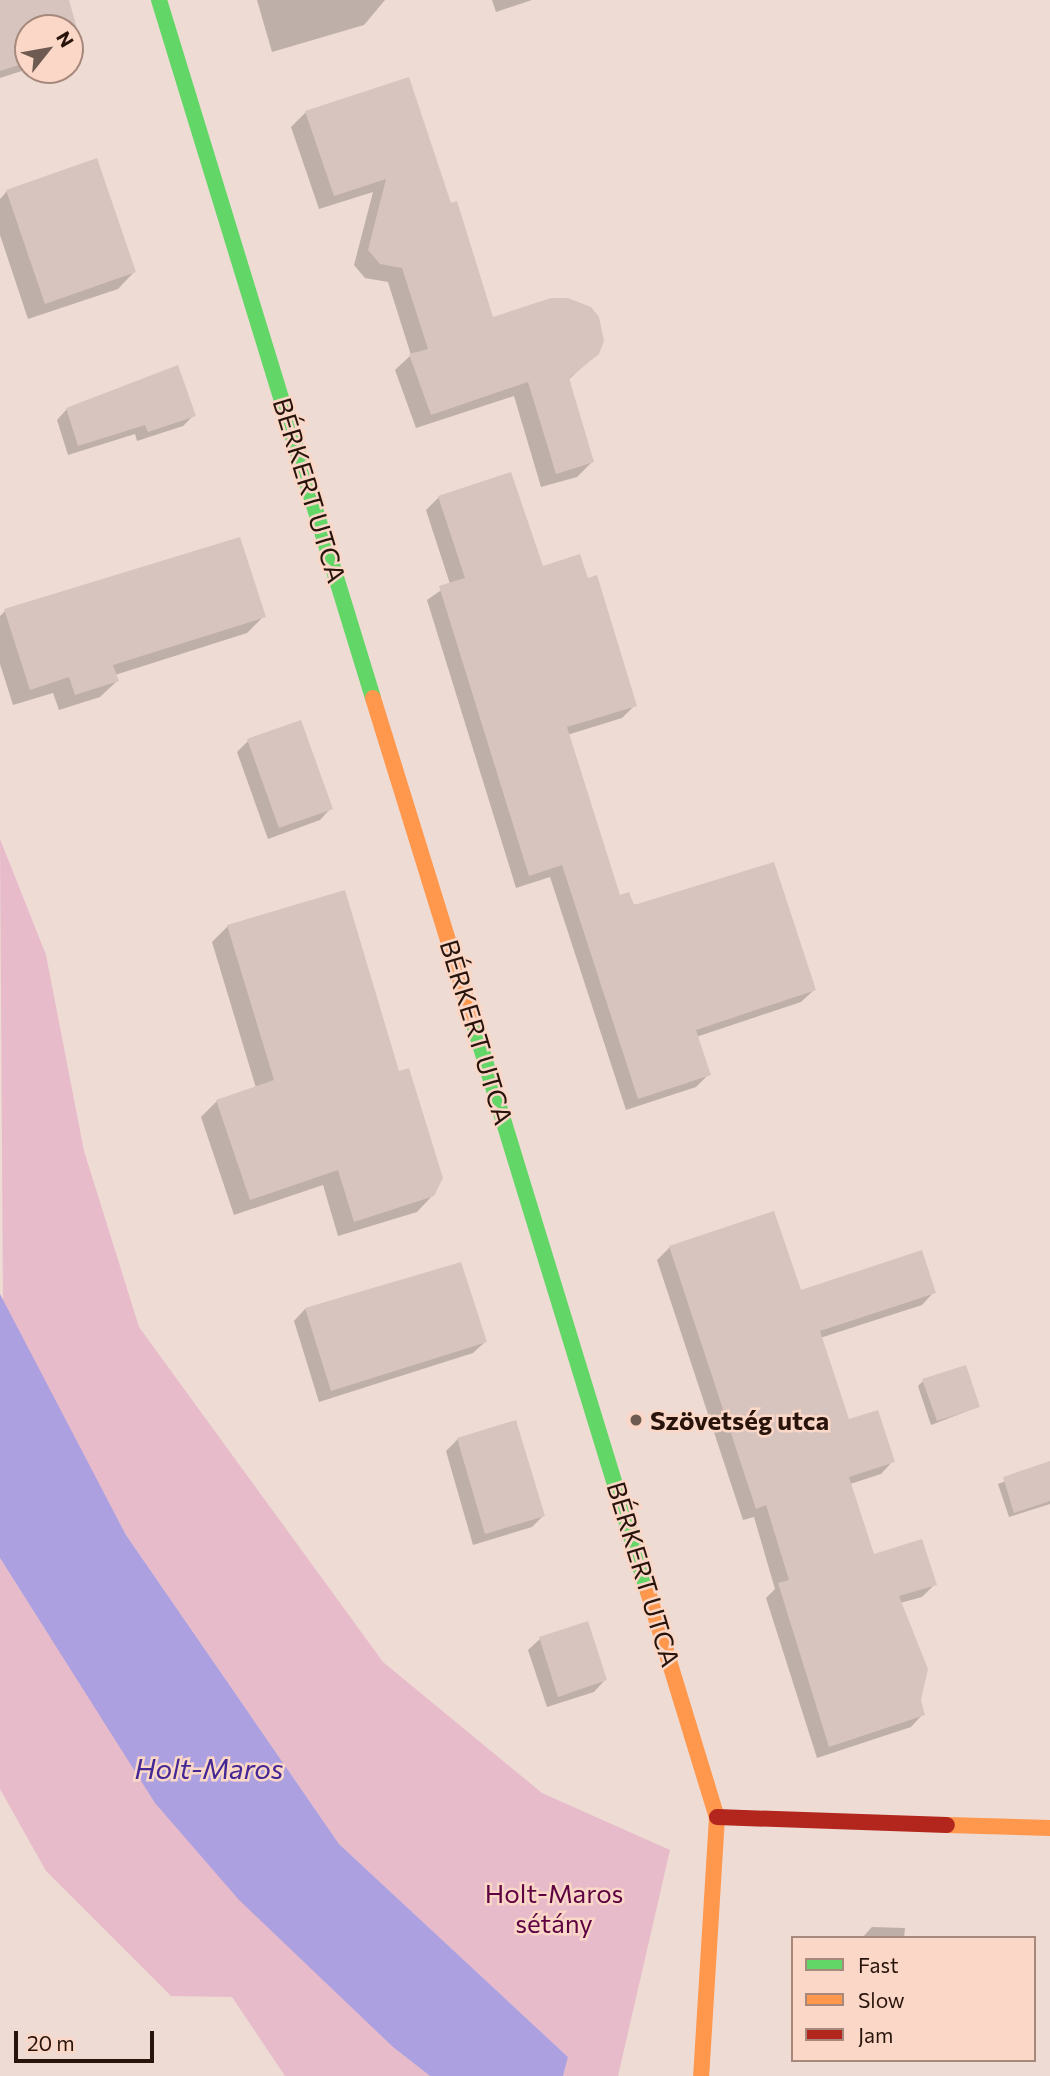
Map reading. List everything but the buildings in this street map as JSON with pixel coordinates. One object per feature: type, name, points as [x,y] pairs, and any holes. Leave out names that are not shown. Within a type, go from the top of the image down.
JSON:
[{"type":"street","name":"BÉRKERT UTCA","points":[[159,0],[717,1817],[701,2076]]},
{"type":"street","points":[[717,1817],[1050,1828]]},
{"type":"green space","name":"Holt-Maros sétány","points":[[0,839],[46,955],[84,1151],[139,1327],[383,1662],[542,1793],[670,1850],[618,2076],[563,2076],[568,2057],[339,1844],[126,1535],[3,1302]]},
{"type":"green space","points":[[0,1558],[50,1637],[393,2047],[430,2076],[285,2076],[232,1997],[171,1996],[46,1871],[0,1789]]},
{"type":"water","name":"Holt-Maros","points":[[0,1294],[126,1535],[339,1844],[568,2057],[563,2076],[430,2076],[393,2047],[239,1900],[155,1803],[0,1558]]},
{"type":"traffic: fast","points":[[159,0],[373,698]]},
{"type":"traffic: fast","points":[[471,1015],[648,1592]]},
{"type":"traffic: slow","points":[[373,698],[471,1015]]},
{"type":"traffic: slow","points":[[648,1592],[717,1817],[701,2076]]},
{"type":"traffic: slow","points":[[947,1825],[1050,1828]]},
{"type":"traffic: jam","points":[[717,1817],[947,1825]]},
{"type":"place","name":"Szövetség utca","points":[[636,1420]]}]
